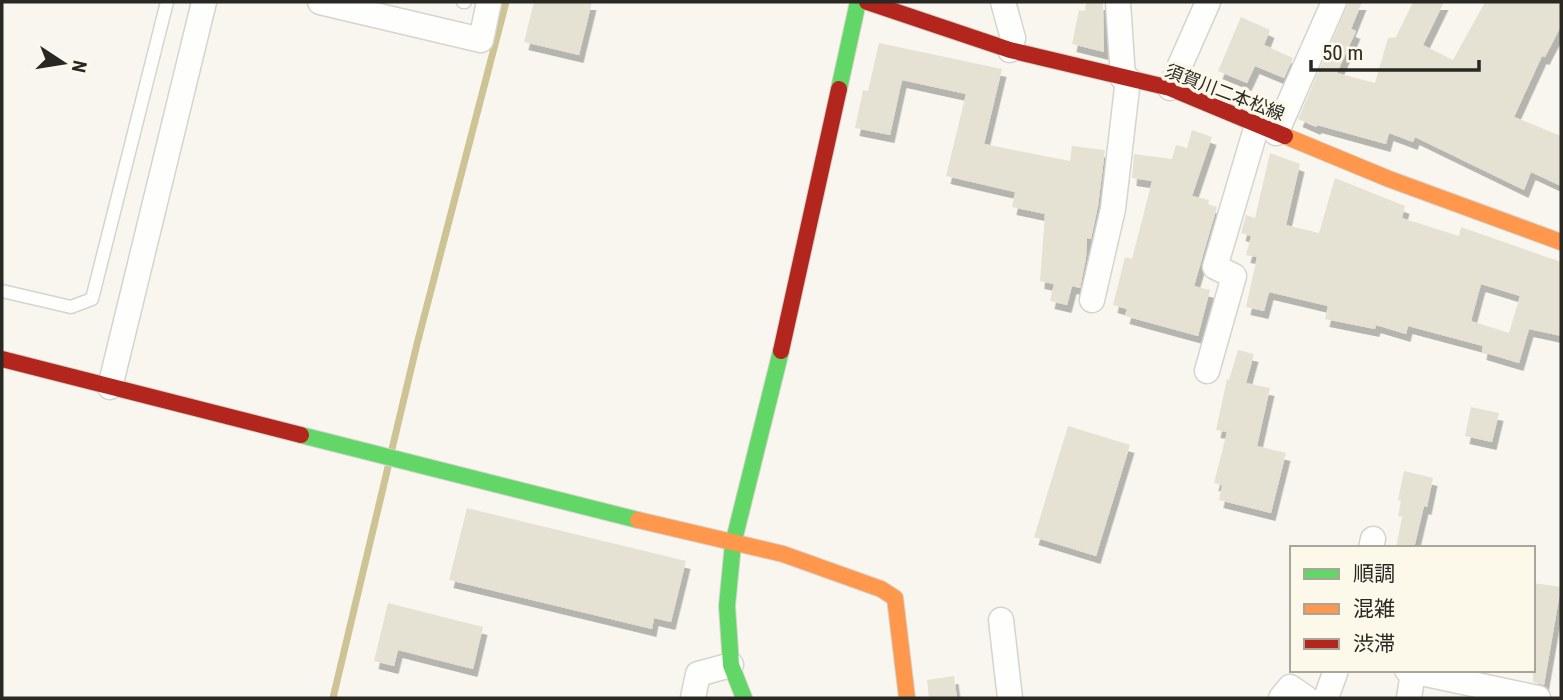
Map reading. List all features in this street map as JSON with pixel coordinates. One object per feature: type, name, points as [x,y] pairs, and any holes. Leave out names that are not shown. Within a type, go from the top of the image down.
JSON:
[{"type":"street","points":[[110,387],[204,2]]},
{"type":"street","points":[[320,2],[481,40],[489,2]]},
{"type":"street","points":[[744,698],[731,664],[727,606],[733,544],[786,326],[858,2]]},
{"type":"street","name":"須賀川二本松線","points":[[867,2],[1010,50],[1170,88],[1457,205],[1561,242]]},
{"type":"street","points":[[1003,2],[1013,37],[1010,50]]},
{"type":"street","points":[[1092,300],[1112,209],[1126,79],[1118,2]]},
{"type":"street","points":[[1170,88],[1208,2]]},
{"type":"street","points":[[1207,370],[1234,276],[1214,267],[1267,129],[1334,2]]},
{"type":"street","points":[[2,359],[733,544],[783,554],[881,589],[895,598],[907,698]]},
{"type":"street","points":[[1001,620],[1010,698]]},
{"type":"street","points":[[692,698],[698,674],[731,664]]},
{"type":"street","points":[[1326,698],[1335,672]]},
{"type":"street","points":[[1409,698],[1410,672]]},
{"type":"street","points":[[1415,672],[1538,698]]},
{"type":"street","points":[[1281,698],[1290,687],[1306,698]]},
{"type":"lane","points":[[2,291],[71,307],[92,299],[167,2]]},
{"type":"building","points":[[534,2],[592,2],[579,55],[524,42]]},
{"type":"building","points":[[1086,2],[1103,2],[1104,52],[1072,44],[1079,10],[1085,11]]},
{"type":"building","points":[[1349,2],[1362,2],[1351,29],[1356,31],[1337,73],[1375,83],[1388,38],[1396,37],[1413,2],[1444,2],[1423,45],[1453,60],[1485,2],[1561,2],[1561,26],[1545,57],[1542,56],[1514,117],[1561,136],[1561,186],[1531,172],[1524,190],[1415,137],[1413,142],[1389,133],[1386,144],[1317,125],[1316,127],[1298,119]]},
{"type":"building","points":[[1241,17],[1270,30],[1264,45],[1293,58],[1284,78],[1255,66],[1247,83],[1218,71]]},
{"type":"building","points":[[879,43],[1002,69],[984,144],[1070,161],[1072,146],[1105,150],[1098,206],[1091,239],[1087,238],[1080,288],[1072,286],[1067,305],[1050,301],[1054,284],[1040,281],[1045,214],[1012,207],[1015,192],[946,176],[966,94],[902,80],[890,135],[855,128],[863,90],[868,91]]},
{"type":"building","points":[[1192,130],[1212,137],[1192,196],[1209,200],[1208,204],[1217,207],[1194,286],[1210,290],[1198,336],[1125,316],[1127,309],[1113,305],[1125,257],[1132,259],[1152,181],[1132,178],[1134,154],[1172,159],[1176,145],[1187,148]]},
{"type":"building","points":[[1270,153],[1300,164],[1286,225],[1319,233],[1335,178],[1405,206],[1402,218],[1459,236],[1461,227],[1561,262],[1561,336],[1529,329],[1519,363],[1482,352],[1483,346],[1408,326],[1406,334],[1376,325],[1375,329],[1325,319],[1328,306],[1269,292],[1264,311],[1246,307],[1257,257],[1246,255],[1251,236],[1241,233],[1246,215],[1255,218]],"holes":[[[1481,284],[1520,296],[1509,333],[1471,321]]]},
{"type":"building","points":[[1238,350],[1254,354],[1246,383],[1270,388],[1257,446],[1286,453],[1271,513],[1219,500],[1222,485],[1214,483],[1227,432],[1216,430],[1227,379],[1229,380]]},
{"type":"building","points":[[1471,407],[1499,413],[1492,442],[1465,436]]},
{"type":"building","points":[[1068,426],[1130,445],[1096,556],[1034,537]]},
{"type":"building","points":[[1404,471],[1433,478],[1414,546],[1396,546],[1402,517],[1398,516],[1401,501],[1398,500]]},
{"type":"building","points":[[467,508],[686,561],[671,622],[654,618],[652,629],[449,580]]},
{"type":"building","points":[[1535,583],[1561,587],[1544,685],[1533,682]]},
{"type":"building","points":[[388,603],[483,627],[473,669],[398,650],[394,666],[374,661]]},
{"type":"building","points":[[954,676],[957,698],[929,698],[927,680]]},
{"type":"waterway","points":[[392,449],[506,2]]},
{"type":"waterway","points":[[333,698],[388,467]]},
{"type":"traffic: fast","points":[[839,89],[858,2]]},
{"type":"traffic: fast","points":[[744,698],[731,665],[727,606],[733,544],[781,351]]},
{"type":"traffic: fast","points":[[301,435],[638,520]]},
{"type":"traffic: slow","points":[[1285,136],[1389,179],[1561,242]]},
{"type":"traffic: slow","points":[[638,520],[783,554],[881,589],[895,598],[907,698]]},
{"type":"traffic: jam","points":[[867,2],[1010,50],[1170,88],[1285,136]]},
{"type":"traffic: jam","points":[[781,351],[839,89]]},
{"type":"traffic: jam","points":[[2,359],[301,435]]}]
